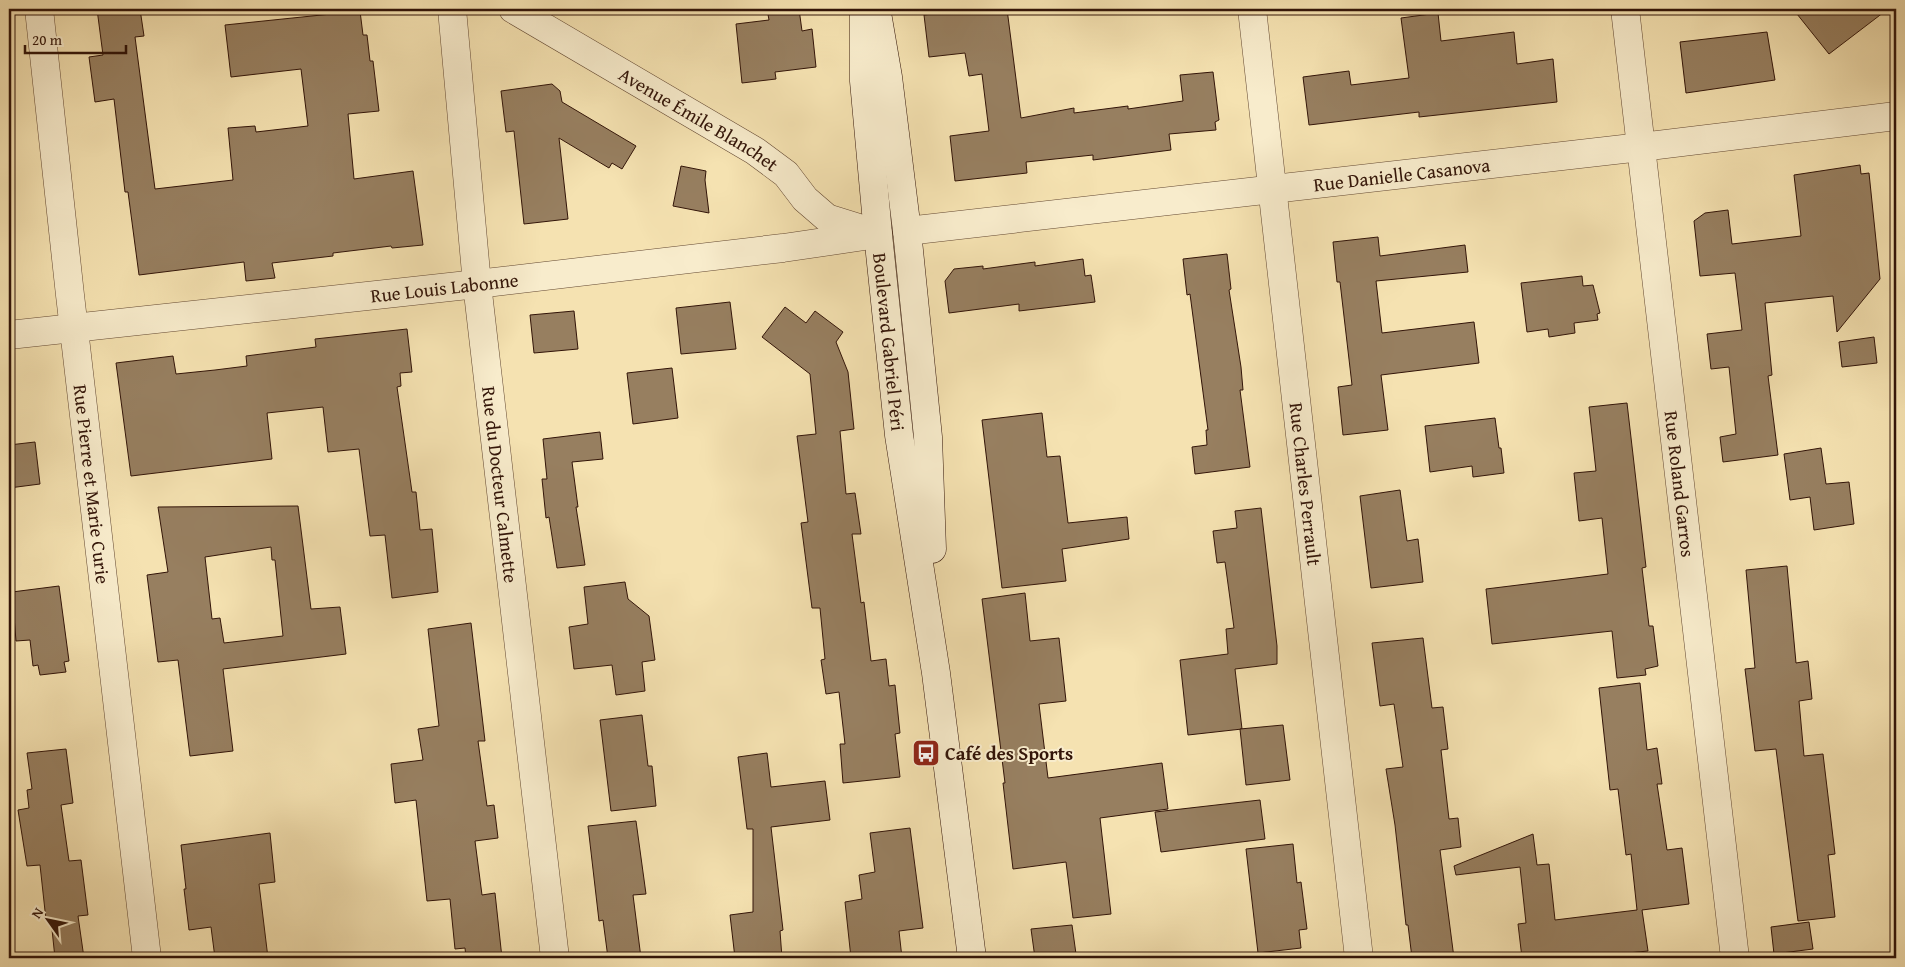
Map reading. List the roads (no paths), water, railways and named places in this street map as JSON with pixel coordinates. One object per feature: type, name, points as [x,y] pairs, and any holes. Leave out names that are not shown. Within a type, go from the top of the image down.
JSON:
[{"type":"street","name":"Rue Pierre et Marie Curie","points":[[39,9],[147,958]]},
{"type":"street","name":"Rue du Docteur Calmette","points":[[452,9],[477,284],[555,958]]},
{"type":"street","name":"Avenue Émile Blanchet","points":[[513,9],[755,151],[786,174],[805,199],[827,218],[878,234]]},
{"type":"street","name":"Boulevard Gabriel Péri","points":[[864,9],[864,81],[899,435],[936,673],[972,958]]},
{"type":"street","name":"Boulevard Gabriel Péri","points":[[877,9],[888,77],[907,231],[928,437],[936,673]]},
{"type":"street","name":"Rue Charles Perrault","points":[[1252,9],[1359,958]]},
{"type":"street","name":"Rue Roland Garros","points":[[1625,9],[1735,958]]},
{"type":"street","name":"Rue Danielle Casanova","points":[[907,231],[1273,190],[1896,116]]},
{"type":"street","name":"Rue Louis Labonne","points":[[9,335],[477,284],[783,248],[907,231]]},
{"type":"place","name":"Café des Sports","points":[[926,753]]}]
